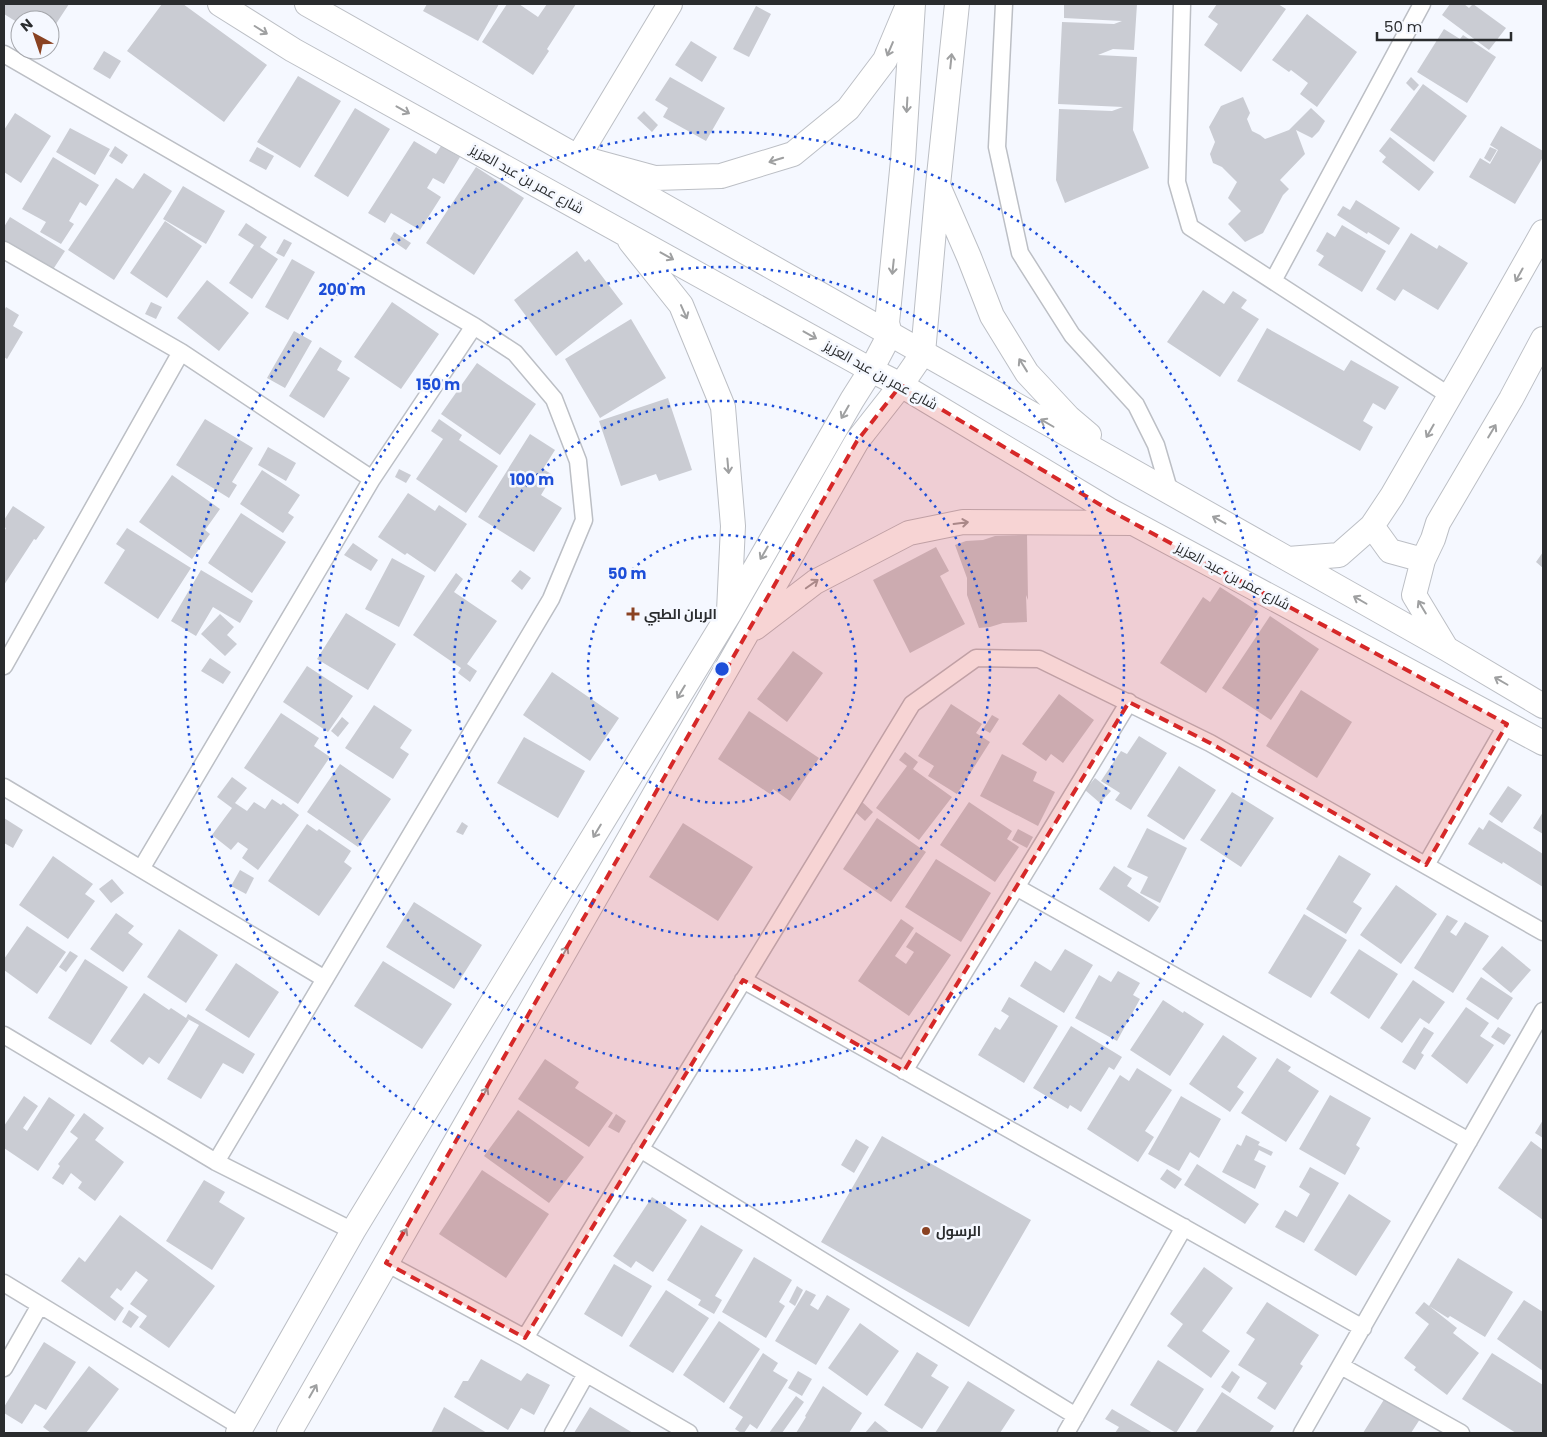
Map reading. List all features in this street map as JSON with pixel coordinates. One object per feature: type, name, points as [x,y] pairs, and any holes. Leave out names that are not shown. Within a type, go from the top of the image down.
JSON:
[{"type":"street","name":"شارع عمر بن عبد العزيز","points":[[220,4],[293,50],[901,385],[1101,505],[1543,743]]},
{"type":"street","points":[[307,4],[1447,649],[1543,706]]},
{"type":"street","points":[[578,157],[670,4]]},
{"type":"street","points":[[578,157],[655,178],[721,176],[793,154],[848,109],[885,60],[911,4]]},
{"type":"street","points":[[4,1283],[240,1430],[353,1231],[729,614],[890,334],[887,323],[903,160],[911,4]]},
{"type":"street","points":[[289,1433],[857,441],[901,385],[923,353],[957,4]]},
{"type":"street","points":[[1004,4],[997,146],[1020,252],[1072,335],[1136,405],[1156,446],[1170,493]]},
{"type":"street","points":[[1182,4],[1177,182],[1190,227],[1450,396]]},
{"type":"street","points":[[1273,281],[1422,4]]},
{"type":"street","points":[[4,54],[474,326],[515,353],[554,400],[578,461],[584,520],[551,599],[216,1162]]},
{"type":"street","points":[[938,185],[992,316],[1027,372],[1069,418],[1133,472]]},
{"type":"street","points":[[622,232],[681,305],[723,407],[733,526],[729,614]]},
{"type":"street","points":[[1288,560],[1339,555],[1372,526],[1392,496],[1543,232]]},
{"type":"street","points":[[4,250],[181,352],[372,479]]},
{"type":"street","points":[[141,869],[372,479],[474,326]]},
{"type":"street","points":[[1447,649],[1414,595],[1423,560],[1434,538],[1438,523],[1542,343]]},
{"type":"street","points":[[4,666],[181,352]]},
{"type":"street","points":[[746,635],[815,582],[909,533],[963,522],[1136,524]]},
{"type":"street","points":[[1372,526],[1390,552],[1423,560]]},
{"type":"street","points":[[525,1338],[912,704],[976,658],[1039,660],[1129,702],[1210,743],[1543,932]]},
{"type":"street","points":[[904,1070],[1129,702]]},
{"type":"street","points":[[1426,865],[1508,724]]},
{"type":"street","points":[[4,788],[325,978]]},
{"type":"street","points":[[1016,887],[1469,1141]]},
{"type":"street","points":[[743,980],[1362,1328]]},
{"type":"street","points":[[1302,1433],[1543,1011]]},
{"type":"street","points":[[4,1035],[216,1162],[353,1231]]},
{"type":"street","points":[[640,1149],[1076,1416]]},
{"type":"street","points":[[1066,1433],[1184,1227]]},
{"type":"street","points":[[386,1264],[525,1338],[689,1433]]},
{"type":"street","points":[[4,1368],[40,1305]]},
{"type":"street","points":[[1340,1366],[1461,1433]]},
{"type":"street","points":[[553,1433],[586,1374]]},
{"type":"highlighted area","points":[[901,385],[1109,510],[1507,724],[1426,865],[1210,743],[1129,702],[904,1071],[743,980],[525,1338],[386,1263],[857,441]]},
{"type":"building","points":[[4,4],[69,4],[60,18],[60,10],[10,10],[10,18],[4,14]]},
{"type":"building","points":[[162,4],[183,4],[267,65],[224,122],[127,51]]},
{"type":"building","points":[[427,4],[499,4],[478,41],[423,11]]},
{"type":"building","points":[[507,4],[519,4],[538,17],[547,4],[576,4],[533,75],[482,42]]},
{"type":"building","points":[[1064,4],[1137,4],[1134,50],[1113,49],[1098,55],[1137,57],[1133,130],[1149,168],[1065,203],[1056,180],[1059,109],[1112,111],[1123,107],[1058,104],[1062,22],[1114,24],[1122,21],[1064,18]]},
{"type":"building","points":[[1217,4],[1278,4],[1286,9],[1241,72],[1204,45],[1218,24],[1208,17]]},
{"type":"building","points":[[1450,4],[1464,4],[1469,8],[1473,4],[1506,28],[1489,50],[1442,15]]},
{"type":"building","points":[[756,6],[771,14],[749,57],[733,49]]},
{"type":"building","points":[[1307,14],[1357,52],[1317,107],[1300,94],[1308,83],[1291,70],[1289,72],[1272,60]]},
{"type":"building","points":[[1444,29],[1460,39],[1463,35],[1496,57],[1467,103],[1417,72]]},
{"type":"building","points":[[691,41],[717,57],[702,82],[675,65]]},
{"type":"building","points":[[104,51],[121,61],[110,79],[93,69]]},
{"type":"building","points":[[298,76],[341,101],[300,168],[257,142]]},
{"type":"building","points":[[670,77],[725,108],[706,141],[663,117],[668,108],[655,100]]},
{"type":"building","points":[[1411,77],[1419,85],[1414,91],[1406,83]]},
{"type":"building","points":[[1423,84],[1467,116],[1434,162],[1390,130]]},
{"type":"building","points":[[1243,97],[1250,113],[1247,119],[1252,131],[1265,139],[1289,130],[1311,108],[1325,121],[1312,138],[1296,130],[1305,154],[1280,180],[1289,189],[1283,195],[1263,233],[1245,242],[1228,224],[1241,211],[1228,198],[1237,182],[1222,167],[1213,163],[1210,154],[1215,142],[1209,127],[1221,106]]},
{"type":"building","points":[[355,108],[390,129],[348,197],[314,176]]},
{"type":"building","points":[[644,111],[658,125],[652,132],[637,118]]},
{"type":"building","points":[[15,113],[51,136],[21,183],[4,172],[4,130]]},
{"type":"building","points":[[1501,126],[1543,151],[1543,157],[1515,204],[1469,177],[1480,158],[1490,164],[1498,150],[1490,145]]},
{"type":"building","points":[[70,128],[110,149],[95,175],[56,152]]},
{"type":"building","points":[[1390,137],[1434,172],[1419,191],[1382,162],[1386,157],[1379,151]]},
{"type":"building","points":[[414,141],[436,154],[441,146],[460,157],[444,184],[433,178],[427,188],[441,197],[420,230],[391,213],[385,223],[368,213]]},
{"type":"building","points":[[115,146],[128,155],[122,164],[109,156]]},
{"type":"building","points":[[257,147],[274,156],[266,170],[249,161]]},
{"type":"building","points":[[1490,147],[1497,150],[1490,162],[1484,158]]},
{"type":"building","points":[[53,157],[99,185],[86,206],[80,202],[69,221],[74,224],[61,244],[40,232],[46,222],[22,209]]},
{"type":"building","points":[[476,167],[524,198],[474,275],[426,243]]},
{"type":"building","points":[[144,173],[172,191],[114,280],[68,250],[116,178],[133,189]]},
{"type":"building","points":[[183,186],[225,211],[206,244],[163,219]]},
{"type":"building","points":[[1356,200],[1400,228],[1389,245],[1337,215],[1343,206],[1350,210]]},
{"type":"building","points":[[10,217],[65,251],[52,271],[4,241],[4,227]]},
{"type":"building","points":[[165,221],[202,246],[167,298],[130,273]]},
{"type":"building","points":[[246,223],[267,237],[260,247],[278,259],[252,299],[229,283],[254,245],[238,235]]},
{"type":"building","points":[[1342,225],[1386,251],[1362,292],[1318,265],[1324,256],[1316,251],[1327,232],[1335,237]]},
{"type":"building","points":[[394,232],[411,243],[406,250],[390,239]]},
{"type":"building","points":[[1411,233],[1437,249],[1439,245],[1468,263],[1438,310],[1403,289],[1395,301],[1376,289]]},
{"type":"building","points":[[284,239],[292,243],[284,257],[276,253]]},
{"type":"building","points":[[577,251],[585,262],[589,259],[623,304],[556,356],[514,300]]},
{"type":"building","points":[[292,259],[315,272],[288,320],[265,307]]},
{"type":"building","points":[[207,280],[249,313],[219,351],[177,318]]},
{"type":"building","points":[[1203,290],[1224,304],[1233,291],[1247,300],[1241,308],[1259,319],[1220,377],[1167,342]]},
{"type":"building","points":[[151,302],[162,307],[156,319],[145,314]]},
{"type":"building","points":[[392,302],[439,334],[401,389],[354,357]]},
{"type":"building","points":[[6,307],[19,315],[13,326],[23,332],[7,359],[4,357],[4,311]]},
{"type":"building","points":[[631,319],[666,378],[600,418],[565,359]]},
{"type":"building","points":[[1267,328],[1344,371],[1351,360],[1399,387],[1385,410],[1373,403],[1363,421],[1373,427],[1360,451],[1237,381]]},
{"type":"building","points":[[294,331],[312,341],[285,388],[267,378]]},
{"type":"building","points":[[320,347],[342,361],[337,370],[350,378],[324,418],[289,396]]},
{"type":"building","points":[[477,363],[536,404],[500,455],[441,414]]},
{"type":"building","points":[[668,398],[692,470],[659,481],[656,474],[621,486],[599,421]]},
{"type":"building","points":[[205,419],[253,448],[232,482],[237,485],[229,498],[176,465]]},
{"type":"building","points":[[439,419],[462,435],[459,440],[498,466],[466,513],[416,479],[443,439],[431,431]]},
{"type":"building","points":[[530,434],[555,450],[543,469],[553,475],[541,495],[562,508],[534,552],[478,517]]},
{"type":"building","points":[[268,447],[296,463],[286,481],[258,465]]},
{"type":"building","points":[[399,469],[411,475],[406,483],[395,477]]},
{"type":"building","points":[[262,470],[300,495],[288,513],[294,517],[283,533],[240,504]]},
{"type":"building","points":[[172,475],[220,509],[205,530],[210,534],[192,559],[139,522]]},
{"type":"building","points":[[408,493],[435,511],[439,505],[467,524],[435,572],[407,553],[405,555],[378,537]]},
{"type":"building","points":[[13,506],[45,527],[36,540],[34,539],[4,585],[4,532],[6,528],[4,527],[4,520]]},
{"type":"building","points":[[241,513],[286,542],[252,593],[208,563]]},
{"type":"building","points":[[127,528],[191,568],[158,619],[104,583],[125,550],[116,544]]},
{"type":"building","points":[[1027,535],[1027,622],[1003,623],[979,628],[967,595],[967,578],[955,545],[995,536]]},
{"type":"building","points":[[353,543],[378,560],[371,571],[344,555]]},
{"type":"building","points":[[936,547],[949,571],[940,576],[965,624],[910,653],[873,580]]},
{"type":"building","points":[[1543,552],[1543,568],[1536,562]]},
{"type":"building","points":[[392,558],[425,576],[399,627],[365,609]]},
{"type":"building","points":[[201,570],[253,601],[240,623],[213,607],[196,636],[171,621]]},
{"type":"building","points":[[520,570],[531,578],[522,590],[511,581]]},
{"type":"building","points":[[456,573],[463,579],[454,592],[497,621],[467,664],[477,671],[470,682],[458,673],[461,668],[413,635]]},
{"type":"building","points":[[1220,587],[1259,612],[1206,693],[1160,663],[1203,597],[1210,602]]},
{"type":"building","points":[[346,613],[396,644],[368,690],[317,659]]},
{"type":"building","points":[[220,614],[234,627],[227,635],[237,644],[225,656],[201,634]]},
{"type":"building","points":[[1270,616],[1319,649],[1271,720],[1222,688]]},
{"type":"building","points":[[793,651],[823,673],[787,722],[757,699]]},
{"type":"building","points":[[210,658],[231,672],[223,684],[201,671]]},
{"type":"building","points":[[307,666],[353,696],[328,732],[283,702]]},
{"type":"building","points":[[552,672],[619,718],[590,761],[523,715]]},
{"type":"building","points":[[1301,690],[1352,722],[1317,778],[1266,746]]},
{"type":"building","points":[[1059,694],[1094,720],[1063,763],[1051,754],[1046,761],[1022,744]]},
{"type":"building","points":[[951,704],[982,724],[976,733],[990,742],[957,794],[928,776],[934,766],[918,756]]},
{"type":"building","points":[[374,705],[412,730],[400,748],[409,754],[393,779],[345,748]]},
{"type":"building","points":[[749,711],[819,758],[790,801],[773,789],[770,794],[718,759]]},
{"type":"building","points":[[281,713],[319,738],[314,746],[330,757],[298,804],[244,768]]},
{"type":"building","points":[[992,715],[999,719],[990,733],[983,729]]},
{"type":"building","points":[[342,717],[349,723],[338,737],[331,731]]},
{"type":"building","points":[[1139,736],[1167,753],[1131,810],[1115,800],[1120,793],[1101,781],[1121,751],[1127,754]]},
{"type":"building","points":[[524,737],[585,771],[558,818],[497,783]]},
{"type":"building","points":[[905,752],[918,762],[913,769],[952,797],[919,840],[876,808],[907,766],[899,760]]},
{"type":"building","points":[[1002,754],[1037,772],[1033,781],[1055,792],[1038,826],[980,796]]},
{"type":"building","points":[[340,764],[391,799],[358,847],[307,812]]},
{"type":"building","points":[[1179,766],[1216,790],[1184,840],[1147,816]]},
{"type":"building","points":[[232,777],[247,788],[235,803],[247,811],[254,802],[265,809],[272,799],[281,805],[283,803],[299,815],[258,870],[242,858],[248,849],[238,842],[231,850],[212,835],[232,808],[217,797]]},
{"type":"building","points":[[1095,778],[1111,791],[1100,803],[1085,790]]},
{"type":"building","points":[[1508,786],[1522,795],[1502,823],[1489,814]]},
{"type":"building","points":[[1232,792],[1274,818],[1241,867],[1200,840]]},
{"type":"building","points":[[860,800],[873,812],[865,821],[852,809]]},
{"type":"building","points":[[969,802],[1012,831],[1007,839],[1019,847],[995,882],[940,845]]},
{"type":"building","points":[[1543,812],[1543,834],[1533,828]]},
{"type":"building","points":[[4,818],[23,830],[13,848],[4,843]]},
{"type":"building","points":[[877,818],[926,852],[891,902],[843,869]]},
{"type":"building","points":[[1489,820],[1543,854],[1543,887],[1503,862],[1502,864],[1468,844],[1479,827],[1483,830]]},
{"type":"building","points":[[462,822],[468,826],[463,835],[456,832]]},
{"type":"building","points":[[683,823],[753,867],[718,921],[649,877]]},
{"type":"building","points":[[307,824],[317,831],[319,829],[351,851],[344,862],[352,868],[319,916],[268,881]]},
{"type":"building","points":[[1147,828],[1187,848],[1160,903],[1140,893],[1148,877],[1127,867]]},
{"type":"building","points":[[1018,829],[1033,837],[1027,848],[1012,840]]},
{"type":"building","points":[[1339,855],[1371,874],[1353,902],[1362,908],[1346,934],[1306,909]]},
{"type":"building","points":[[53,856],[93,884],[85,894],[95,901],[68,939],[19,905]]},
{"type":"building","points":[[936,859],[991,893],[961,942],[905,907]]},
{"type":"building","points":[[1114,866],[1132,878],[1127,886],[1159,907],[1149,922],[1099,889]]},
{"type":"building","points":[[240,870],[254,878],[246,894],[231,886]]},
{"type":"building","points":[[112,879],[124,893],[111,903],[99,889]]},
{"type":"building","points":[[1396,885],[1437,914],[1401,964],[1360,935]]},
{"type":"building","points":[[414,902],[482,945],[454,989],[386,947]]},
{"type":"building","points":[[116,913],[134,926],[128,933],[143,944],[123,972],[90,949]]},
{"type":"building","points":[[1304,914],[1347,940],[1311,998],[1268,973]]},
{"type":"building","points":[[1447,915],[1458,921],[1450,932],[1456,936],[1465,922],[1489,936],[1453,993],[1414,968]]},
{"type":"building","points":[[901,919],[914,928],[895,956],[906,964],[914,952],[906,947],[916,932],[951,955],[909,1016],[858,981]]},
{"type":"building","points":[[27,926],[66,952],[37,994],[4,970],[4,959]]},
{"type":"building","points":[[179,929],[218,955],[186,1003],[147,977]]},
{"type":"building","points":[[1502,946],[1531,970],[1511,993],[1482,969]]},
{"type":"building","points":[[1065,949],[1093,965],[1064,1013],[1020,986],[1035,961],[1051,971]]},
{"type":"building","points":[[1359,949],[1398,974],[1369,1019],[1330,993]]},
{"type":"building","points":[[70,951],[78,956],[66,972],[59,967]]},
{"type":"building","points":[[85,959],[128,987],[91,1045],[48,1018]]},
{"type":"building","points":[[383,961],[452,1004],[422,1049],[354,1006]]},
{"type":"building","points":[[236,963],[279,992],[249,1038],[205,1010]]},
{"type":"building","points":[[1118,971],[1140,983],[1133,995],[1140,999],[1117,1041],[1075,1018],[1099,975],[1111,982]]},
{"type":"building","points":[[1481,977],[1513,998],[1498,1020],[1466,999]]},
{"type":"building","points":[[1413,980],[1445,1002],[1429,1024],[1420,1018],[1402,1043],[1380,1028]]},
{"type":"building","points":[[144,993],[169,1010],[171,1008],[189,1020],[159,1064],[149,1057],[143,1065],[110,1041]]},
{"type":"building","points":[[1009,997],[1058,1026],[1024,1083],[978,1055],[995,1027],[1000,1030],[1009,1016],[1001,1011]]},
{"type":"building","points":[[1163,1000],[1204,1024],[1170,1076],[1130,1050]]},
{"type":"building","points":[[1466,1007],[1489,1023],[1480,1036],[1494,1045],[1467,1084],[1431,1056]]},
{"type":"building","points":[[188,1014],[255,1054],[243,1074],[223,1063],[201,1099],[167,1079],[199,1025],[186,1018]]},
{"type":"building","points":[[1071,1026],[1122,1057],[1114,1070],[1109,1067],[1081,1112],[1070,1105],[1068,1109],[1033,1088]]},
{"type":"building","points":[[1424,1027],[1434,1033],[1421,1053],[1424,1055],[1415,1070],[1402,1062]]},
{"type":"building","points":[[1498,1027],[1511,1035],[1504,1045],[1491,1037]]},
{"type":"building","points":[[1223,1035],[1257,1058],[1237,1087],[1244,1092],[1230,1112],[1189,1084]]},
{"type":"building","points":[[1277,1058],[1291,1067],[1288,1071],[1319,1091],[1286,1142],[1241,1113]]},
{"type":"building","points":[[545,1059],[579,1082],[575,1088],[613,1113],[589,1147],[518,1099]]},
{"type":"building","points":[[1137,1068],[1172,1090],[1145,1131],[1154,1137],[1138,1162],[1087,1129],[1120,1075],[1129,1081]]},
{"type":"building","points":[[1330,1095],[1371,1118],[1356,1145],[1360,1148],[1345,1175],[1299,1149]]},
{"type":"building","points":[[24,1096],[38,1106],[23,1128],[27,1131],[49,1097],[75,1115],[38,1171],[4,1148],[4,1126]]},
{"type":"building","points":[[1181,1096],[1221,1119],[1199,1158],[1190,1152],[1179,1171],[1148,1154]]},
{"type":"building","points":[[518,1110],[584,1157],[549,1203],[484,1156]]},
{"type":"building","points":[[84,1113],[104,1128],[95,1140],[124,1162],[95,1201],[78,1188],[82,1182],[71,1173],[63,1185],[52,1178],[60,1166],[58,1164],[78,1138],[70,1132]]},
{"type":"building","points":[[616,1114],[626,1121],[619,1133],[608,1127]]},
{"type":"building","points":[[1543,1120],[1543,1138],[1535,1133]]},
{"type":"building","points":[[1246,1135],[1260,1142],[1258,1145],[1273,1152],[1271,1156],[1259,1150],[1254,1160],[1266,1166],[1255,1189],[1222,1172],[1237,1144],[1241,1146]]},
{"type":"building","name":"الرسول","points":[[882,1136],[1031,1220],[969,1327],[821,1242]]},
{"type":"building","points":[[856,1139],[869,1147],[854,1173],[841,1165]]},
{"type":"building","points":[[1531,1141],[1543,1150],[1543,1220],[1498,1188]]},
{"type":"building","points":[[1197,1164],[1259,1204],[1245,1224],[1184,1185]]},
{"type":"building","points":[[1310,1167],[1339,1183],[1304,1243],[1275,1227],[1285,1210],[1297,1217],[1310,1194],[1299,1187]]},
{"type":"building","points":[[1167,1169],[1182,1179],[1175,1189],[1160,1179]]},
{"type":"building","points":[[482,1170],[549,1214],[506,1278],[439,1234]]},
{"type":"building","points":[[204,1180],[225,1192],[219,1202],[245,1218],[212,1270],[166,1241]]},
{"type":"building","points":[[1349,1194],[1391,1221],[1356,1276],[1314,1250]]},
{"type":"building","points":[[652,1197],[687,1220],[653,1272],[636,1261],[631,1268],[613,1256]]},
{"type":"building","points":[[120,1215],[215,1286],[169,1348],[139,1327],[147,1316],[130,1304],[148,1280],[136,1271],[121,1291],[117,1288],[110,1297],[124,1308],[115,1321],[61,1281],[79,1257],[85,1262]]},
{"type":"building","points":[[701,1225],[743,1250],[715,1296],[722,1300],[714,1314],[698,1305],[701,1300],[667,1280]]},
{"type":"building","points":[[754,1257],[792,1280],[779,1302],[785,1306],[766,1338],[722,1312]]},
{"type":"building","points":[[1458,1258],[1513,1292],[1485,1337],[1429,1306]]},
{"type":"building","points":[[614,1264],[652,1286],[622,1337],[584,1314]]},
{"type":"building","points":[[1204,1267],[1233,1288],[1202,1331],[1230,1351],[1211,1378],[1167,1346],[1183,1324],[1170,1314]]},
{"type":"building","points":[[797,1286],[803,1290],[795,1306],[789,1302]]},
{"type":"building","points":[[666,1290],[709,1318],[673,1373],[629,1346]]},
{"type":"building","points":[[806,1290],[816,1295],[810,1305],[818,1310],[827,1295],[850,1309],[816,1365],[775,1341]]},
{"type":"building","points":[[1524,1300],[1543,1312],[1543,1371],[1497,1339]]},
{"type":"building","points":[[1267,1302],[1319,1335],[1300,1364],[1303,1366],[1275,1410],[1257,1398],[1267,1383],[1238,1365],[1255,1339],[1246,1333]]},
{"type":"building","points":[[1424,1302],[1457,1328],[1453,1333],[1479,1353],[1447,1395],[1414,1370],[1416,1367],[1404,1358],[1429,1324],[1415,1313]]},
{"type":"building","points":[[129,1310],[139,1317],[131,1328],[122,1322]]},
{"type":"building","points":[[719,1321],[760,1349],[724,1403],[683,1375]]},
{"type":"building","points":[[860,1323],[899,1351],[867,1396],[828,1368]]},
{"type":"building","points":[[44,1342],[76,1362],[46,1410],[35,1404],[22,1424],[4,1413],[4,1407]]},
{"type":"building","points":[[917,1352],[938,1365],[931,1376],[949,1387],[922,1429],[884,1405]]},
{"type":"building","points":[[763,1353],[778,1363],[773,1371],[788,1380],[757,1429],[750,1424],[744,1433],[741,1433],[735,1429],[743,1417],[729,1408]]},
{"type":"building","points":[[1492,1353],[1543,1385],[1543,1433],[1516,1433],[1462,1399]]},
{"type":"building","points":[[481,1359],[521,1381],[527,1373],[550,1385],[534,1415],[521,1408],[508,1430],[454,1397],[463,1381],[468,1381]]},
{"type":"building","points":[[1158,1360],[1204,1389],[1176,1433],[1130,1405]]},
{"type":"building","points":[[89,1366],[119,1389],[86,1433],[51,1433],[43,1427]]},
{"type":"building","points":[[798,1371],[812,1379],[802,1396],[788,1388]]},
{"type":"building","points":[[1232,1371],[1240,1377],[1230,1393],[1221,1387]]},
{"type":"building","points":[[968,1381],[1015,1410],[1000,1433],[935,1433]]},
{"type":"building","points":[[823,1386],[862,1413],[849,1433],[796,1433],[806,1417]]},
{"type":"building","points":[[1222,1392],[1274,1426],[1269,1433],[1195,1433]]},
{"type":"building","points":[[796,1396],[804,1402],[782,1433],[769,1433]]},
{"type":"building","points":[[1385,1398],[1420,1419],[1411,1433],[1363,1433]]},
{"type":"building","points":[[444,1407],[487,1433],[431,1433]]},
{"type":"building","points":[[590,1407],[633,1433],[574,1433]]},
{"type":"building","points":[[1112,1409],[1153,1433],[1115,1433],[1119,1427],[1105,1419]]},
{"type":"building","points":[[875,1421],[890,1433],[865,1433]]},
{"type":"place","name":"الربان الطبي","points":[[633,614]]},
{"type":"place","name":"الرسول","points":[[926,1231]]}]
